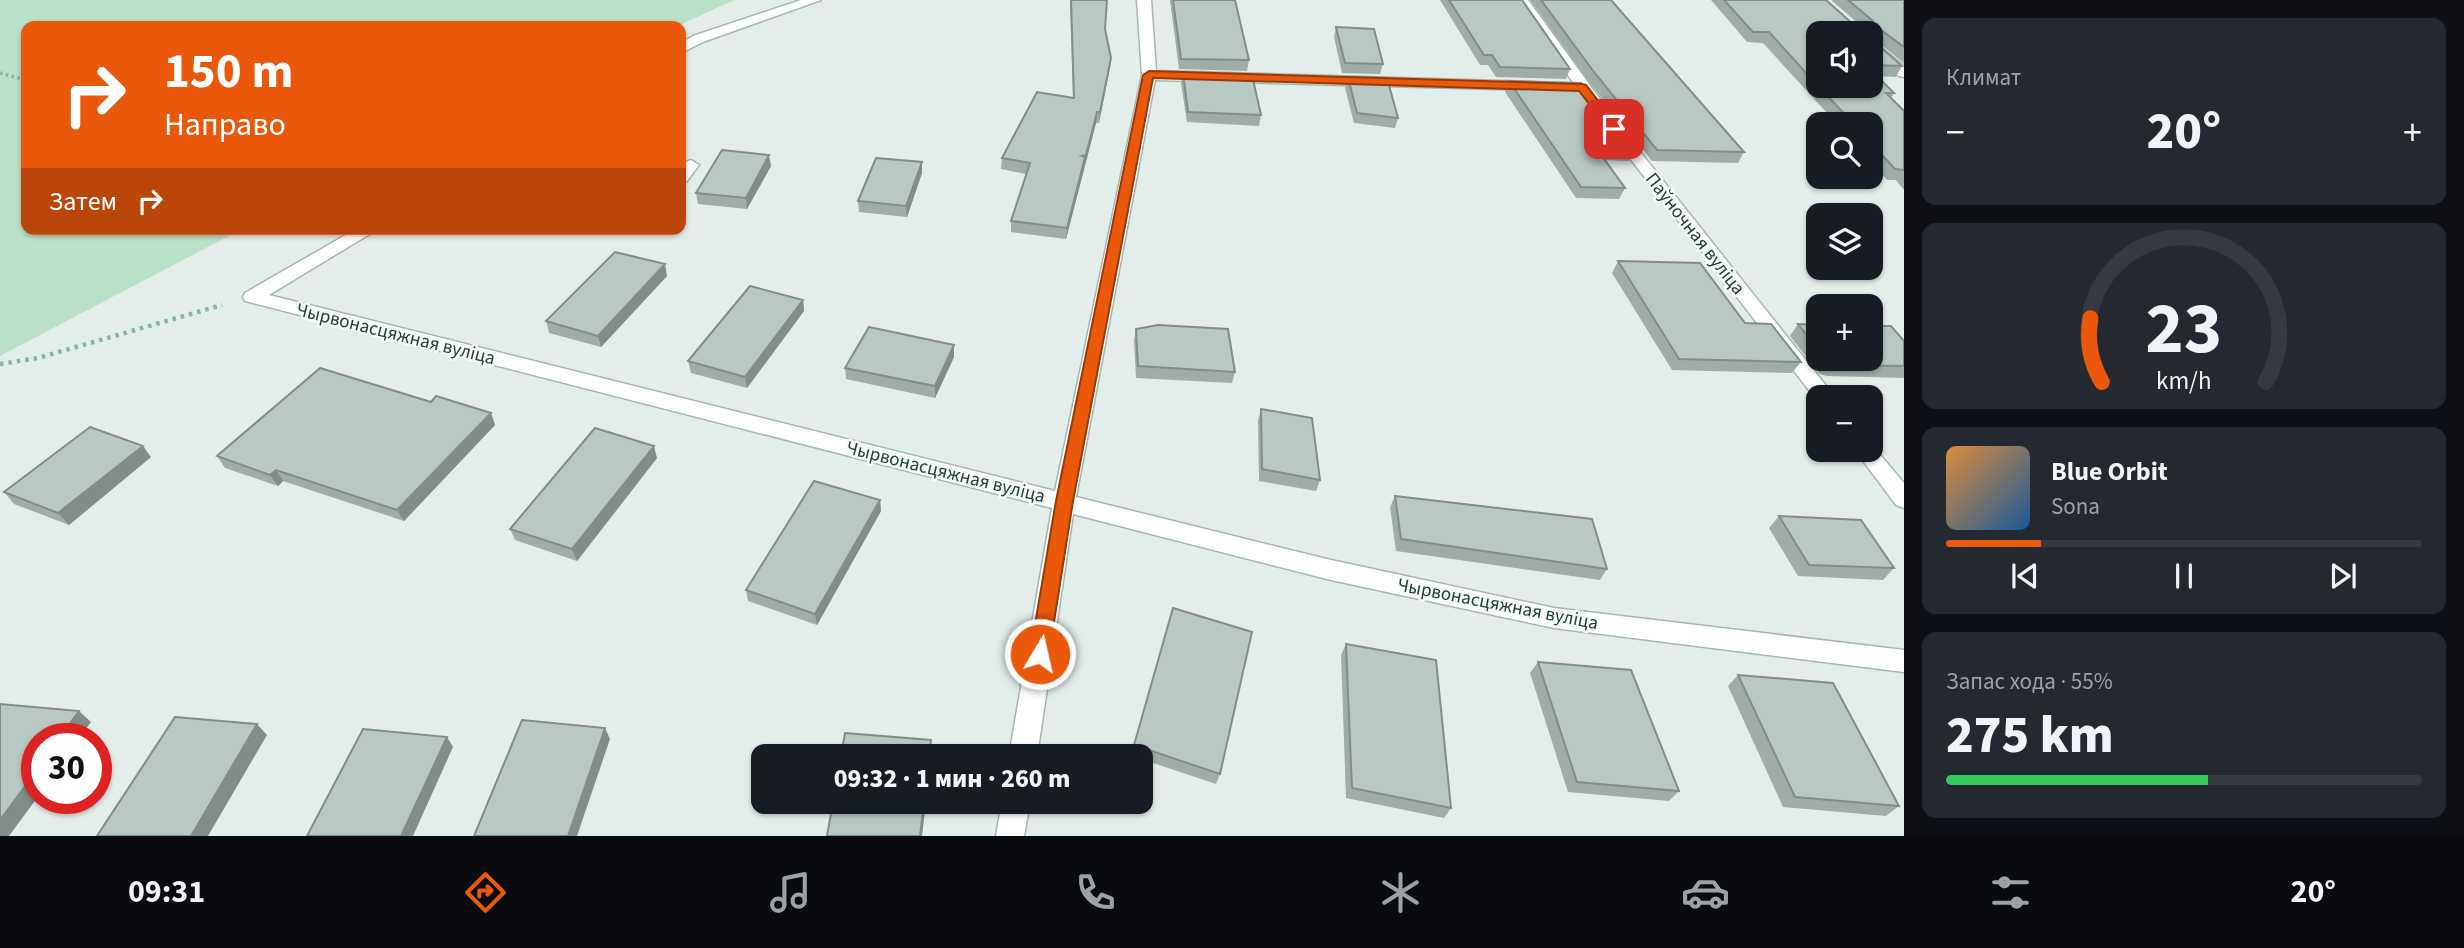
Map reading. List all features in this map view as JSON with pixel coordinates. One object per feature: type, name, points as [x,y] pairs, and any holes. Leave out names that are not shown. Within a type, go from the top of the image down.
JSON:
[{"type":"street","points":[[686,46],[698,39],[814,0]]},
{"type":"street","points":[[1025,744],[1064,501],[1149,75],[1144,0]]},
{"type":"street","name":"Паўночная вуліца","points":[[1521,0],[1569,87],[1815,385]]},
{"type":"street","points":[[1883,55],[1904,73]]},
{"type":"street","points":[[1149,75],[1569,87]]},
{"type":"street","name":"Чырвонасцяжная вуліца","points":[[252,297],[359,235]]},
{"type":"street","name":"Чырвонасцяжная вуліца","points":[[252,297],[1331,570],[1554,618],[1904,661]]},
{"type":"street","points":[[1875,462],[1904,499]]},
{"type":"street","points":[[1010,836],[1014,814]]},
{"type":"path","points":[[0,73],[21,79]]},
{"type":"path","points":[[0,364],[38,358],[252,297]]},
{"type":"green space","points":[[0,0],[734,0],[686,22],[21,21],[21,235],[231,235],[0,356]]},
{"type":"building","points":[[1071,0],[1107,0],[1105,29],[1111,58],[1100,112],[1097,112],[1086,155],[1082,156],[1085,157],[1067,228],[1011,221],[1030,163],[1002,158],[1037,92],[1074,98]]},
{"type":"building","points":[[1173,0],[1235,0],[1249,60],[1181,59]]},
{"type":"building","points":[[1449,0],[1522,0],[1570,69],[1500,67],[1492,55],[1484,55]]},
{"type":"building","points":[[1541,0],[1611,0],[1744,152],[1657,150],[1594,72]]},
{"type":"building","points":[[1724,0],[1826,0],[1850,21],[1806,21],[1806,73],[1769,32],[1753,32]]},
{"type":"building","points":[[1848,0],[1904,0],[1904,47],[1883,31],[1883,21],[1873,21]]},
{"type":"building","points":[[1336,27],[1374,29],[1383,64],[1345,63]]},
{"type":"building","points":[[1883,49],[1902,66],[1883,65]]},
{"type":"building","points":[[1183,73],[1252,75],[1261,115],[1188,112]]},
{"type":"building","points":[[1348,77],[1387,78],[1398,118],[1357,113]]},
{"type":"building","points":[[1509,81],[1581,83],[1634,150],[1597,149],[1625,188],[1581,187]]},
{"type":"building","points":[[1883,82],[1894,93],[1886,93],[1904,111],[1904,170],[1895,169],[1883,156],[1883,112],[1843,112],[1829,98],[1883,98]]},
{"type":"building","points":[[722,150],[769,155],[746,198],[696,193]]},
{"type":"building","points":[[876,158],[922,162],[906,206],[858,201]]},
{"type":"building","points":[[615,252],[665,264],[598,336],[546,321]]},
{"type":"building","points":[[1618,261],[1700,263],[1745,323],[1771,324],[1801,362],[1679,359]]},
{"type":"building","points":[[750,286],[803,300],[745,377],[688,361]]},
{"type":"building","points":[[1798,324],[1806,324],[1806,334]]},
{"type":"building","points":[[1158,325],[1228,329],[1235,372],[1138,366],[1136,329]]},
{"type":"building","points":[[1883,326],[1891,326],[1904,341],[1904,366],[1883,366]]},
{"type":"building","points":[[869,327],[954,345],[935,386],[845,368]]},
{"type":"building","points":[[320,368],[431,402],[436,396],[491,413],[397,510],[276,470],[270,475],[217,456]]},
{"type":"building","points":[[1261,409],[1312,418],[1320,480],[1262,469]]},
{"type":"building","points":[[90,427],[143,446],[58,513],[4,492]]},
{"type":"building","points":[[595,428],[654,446],[572,549],[510,529]]},
{"type":"building","points":[[814,481],[880,500],[815,614],[746,590]]},
{"type":"building","points":[[1395,496],[1592,519],[1607,569],[1401,539]]},
{"type":"building","points":[[1779,516],[1861,520],[1894,568],[1809,565]]},
{"type":"building","points":[[1173,608],[1252,632],[1220,774],[1153,751],[1153,744],[1134,744]]},
{"type":"building","points":[[1346,644],[1436,660],[1451,808],[1352,788]]},
{"type":"building","points":[[1538,662],[1631,670],[1679,791],[1577,782]]},
{"type":"building","points":[[1738,675],[1833,683],[1899,806],[1795,797]]},
{"type":"building","points":[[0,704],[79,711],[70,723],[21,723],[21,792],[0,820]]},
{"type":"building","points":[[175,717],[257,724],[191,836],[97,836]]},
{"type":"building","points":[[522,720],[605,728],[568,836],[474,836]]},
{"type":"building","points":[[363,729],[447,737],[401,836],[307,836]]},
{"type":"building","points":[[845,733],[931,740],[930,744],[843,744]]},
{"type":"building","points":[[831,814],[923,814],[920,836],[827,836]]},
{"type":"route","points":[[1040,654],[1064,501],[1149,75],[1582,87],[1614,129]]}]
